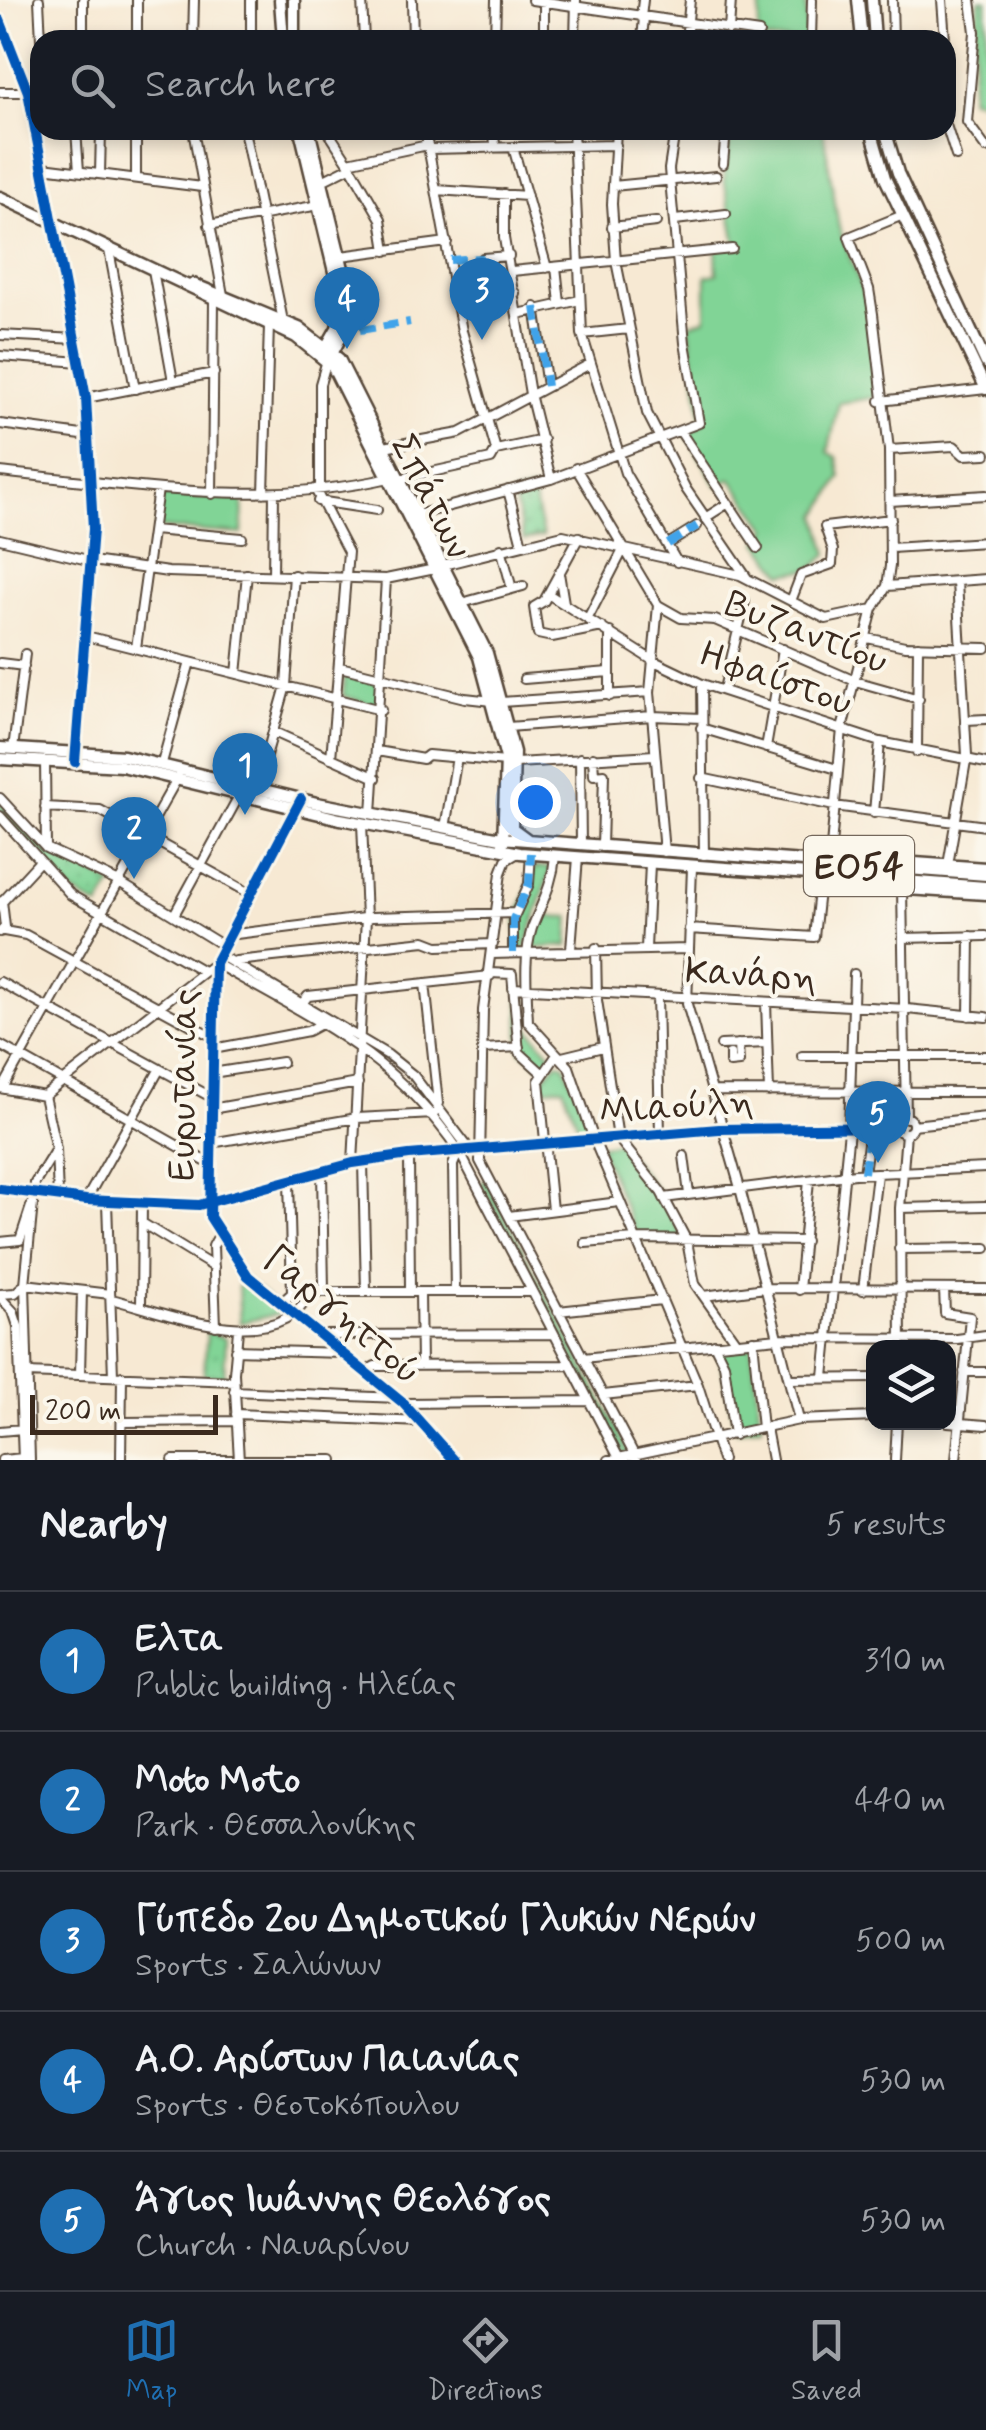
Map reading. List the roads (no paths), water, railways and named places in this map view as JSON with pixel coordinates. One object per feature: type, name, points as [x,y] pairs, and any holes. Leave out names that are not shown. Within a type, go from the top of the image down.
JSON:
[{"type":"main road","points":[[280,0],[282,30]]},
{"type":"main road","points":[[294,0],[294,30]]},
{"type":"main road","points":[[858,0],[861,30]]},
{"type":"main road","points":[[872,0],[874,30]]},
{"type":"main road","points":[[302,140],[342,304],[340,321],[327,353]]},
{"type":"main road","points":[[312,140],[351,312],[327,353]]},
{"type":"main road","points":[[873,140],[878,160],[986,389]]},
{"type":"main road","points":[[888,140],[894,164],[982,343],[986,363]]},
{"type":"main road","points":[[0,197],[153,270],[284,321],[327,353]]},
{"type":"main road","points":[[218,298],[327,353]]},
{"type":"main road","name":"Σπάτων","points":[[327,353],[384,448],[394,478]]},
{"type":"main road","name":"Σπάτων","points":[[327,353],[439,567],[474,645],[508,727],[512,819],[517,834],[538,842]]},
{"type":"main road","name":"Σπάτων","points":[[497,702],[511,763],[501,838]]},
{"type":"main road","name":"ΕΟ54","points":[[0,748],[76,757],[240,794],[501,838],[986,872]]},
{"type":"main road","name":"ΕΟ54","points":[[0,758],[46,761],[76,757],[162,764],[257,788],[362,824],[521,852],[986,891]]},
{"type":"main road","points":[[501,838],[521,852]]},
{"type":"main road","name":"ΕΟ54","points":[[733,857],[830,857],[948,865],[986,872]]},
{"type":"main road","name":"ΕΟ54","points":[[745,872],[902,889],[986,891]]},
{"type":"street","points":[[39,0],[40,30]]},
{"type":"street","points":[[84,0],[84,30]]},
{"type":"street","points":[[137,0],[137,30]]},
{"type":"street","points":[[193,30],[194,0]]},
{"type":"street","points":[[251,0],[251,30]]},
{"type":"street","points":[[362,0],[364,30]]},
{"type":"street","points":[[412,0],[413,30]]},
{"type":"street","points":[[495,30],[496,0]]},
{"type":"street","points":[[532,0],[576,3],[729,30],[730,0]]},
{"type":"street","points":[[604,0],[604,10]]},
{"type":"street","points":[[642,30],[643,0]]},
{"type":"street","points":[[687,30],[690,0]]},
{"type":"street","points":[[812,0],[812,30]]},
{"type":"street","points":[[892,0],[893,30]]},
{"type":"street","points":[[942,0],[944,30]]},
{"type":"street","points":[[971,0],[975,32],[967,122],[986,148]]},
{"type":"street","points":[[544,1],[544,30]]},
{"type":"street","points":[[575,30],[576,3]]},
{"type":"street","points":[[0,20],[30,101]]},
{"type":"street","points":[[0,92],[28,92]]},
{"type":"street","points":[[956,123],[967,122]]},
{"type":"street","points":[[38,140],[81,362],[92,481],[92,561],[76,757]]},
{"type":"street","points":[[77,140],[80,171]]},
{"type":"street","points":[[100,174],[102,140]]},
{"type":"street","points":[[136,140],[136,178]]},
{"type":"street","points":[[195,140],[218,298],[212,494]]},
{"type":"street","points":[[246,140],[284,321]]},
{"type":"street","points":[[333,140],[381,219],[386,251]]},
{"type":"street","points":[[427,140],[457,302],[496,450]]},
{"type":"street","points":[[494,140],[494,147]]},
{"type":"street","points":[[573,140],[582,334],[617,452],[677,562]]},
{"type":"street","points":[[616,140],[612,226],[616,261],[656,438],[747,578]]},
{"type":"street","points":[[424,512],[551,479],[698,422],[685,344],[671,181],[674,140]]},
{"type":"street","points":[[723,164],[725,140]]},
{"type":"street","points":[[951,140],[956,156]]},
{"type":"street","points":[[322,181],[348,165],[428,147],[616,144]]},
{"type":"street","points":[[514,147],[560,303]]},
{"type":"street","points":[[44,167],[202,186]]},
{"type":"street","points":[[613,186],[716,176]]},
{"type":"street","points":[[436,190],[527,196]]},
{"type":"street","points":[[504,194],[504,231],[530,394],[551,479]]},
{"type":"street","points":[[209,225],[318,204]]},
{"type":"street","points":[[675,220],[726,214]]},
{"type":"street","points":[[830,857],[842,729],[873,609],[887,586],[891,548],[889,450],[869,289],[849,237],[903,215]]},
{"type":"street","points":[[612,226],[656,222]]},
{"type":"street","points":[[340,256],[447,242]]},
{"type":"street","points":[[512,271],[732,248]]},
{"type":"street","points":[[109,250],[136,389]]},
{"type":"street","points":[[483,258],[509,256]]},
{"type":"street","points":[[153,270],[173,381]]},
{"type":"street","points":[[457,302],[516,293]]},
{"type":"street","points":[[518,314],[534,307],[580,300]]},
{"type":"street","points":[[534,307],[547,386]]},
{"type":"street","points":[[264,493],[269,325]]},
{"type":"street","points":[[582,334],[630,329]]},
{"type":"street","points":[[0,335],[77,339]]},
{"type":"street","points":[[327,353],[320,384],[318,501],[347,549],[339,700],[330,758]]},
{"type":"street","points":[[0,356],[81,362]]},
{"type":"street","points":[[384,448],[460,433],[590,364]]},
{"type":"street","points":[[86,398],[214,373]]},
{"type":"street","points":[[880,401],[986,389]]},
{"type":"street","points":[[0,424],[89,436]]},
{"type":"street","points":[[680,431],[758,548]]},
{"type":"street","points":[[0,472],[212,494],[264,493],[394,478],[490,459],[496,450],[543,440]]},
{"type":"street","points":[[889,450],[954,446],[964,455],[986,454]]},
{"type":"street","points":[[576,468],[658,605],[650,692],[664,852]]},
{"type":"street","points":[[136,648],[158,489]]},
{"type":"street","points":[[508,490],[522,544]]},
{"type":"street","points":[[273,575],[274,492]]},
{"type":"street","points":[[890,502],[986,495]]},
{"type":"street","points":[[318,501],[377,510]]},
{"type":"street","points":[[705,518],[726,504]]},
{"type":"street","points":[[790,600],[801,574],[824,571],[832,564],[834,550],[825,527],[891,519]]},
{"type":"street","points":[[668,544],[697,526]]},
{"type":"street","points":[[153,530],[242,538]]},
{"type":"street","points":[[0,539],[92,561],[148,569],[386,579],[556,536],[579,537],[747,578],[831,620],[873,609]]},
{"type":"street","points":[[579,537],[548,594],[534,608],[542,638],[606,629],[610,696]]},
{"type":"street","points":[[891,548],[986,542]]},
{"type":"street","points":[[504,548],[512,589]]},
{"type":"street","points":[[588,618],[624,548]]},
{"type":"street","points":[[558,573],[564,603]]},
{"type":"street","points":[[237,674],[247,574]]},
{"type":"street","points":[[257,788],[286,686],[294,576]]},
{"type":"street","points":[[372,815],[384,678],[386,579]]},
{"type":"street","points":[[887,586],[986,579]]},
{"type":"street","points":[[948,865],[964,761],[966,720],[956,582]]},
{"type":"street","points":[[469,601],[523,586]]},
{"type":"street","name":"Ηφαίστου","points":[[548,594],[652,660],[702,684],[880,742],[986,764]]},
{"type":"street","points":[[724,690],[745,601]]},
{"type":"street","name":"Βυζαντίου","points":[[658,605],[682,618],[715,620],[855,681],[919,699]]},
{"type":"street","points":[[86,636],[381,710]]},
{"type":"street","points":[[867,638],[918,646],[986,648]]},
{"type":"street","points":[[917,752],[918,646]]},
{"type":"street","points":[[766,748],[783,650]]},
{"type":"street","points":[[13,748],[25,654]]},
{"type":"street","points":[[0,662],[24,666]]},
{"type":"street","points":[[162,764],[190,662]]},
{"type":"street","points":[[340,667],[497,702],[650,692]]},
{"type":"street","points":[[524,679],[609,672]]},
{"type":"street","points":[[702,684],[704,855]]},
{"type":"street","points":[[508,727],[652,716],[702,723],[766,748],[837,769]]},
{"type":"street","points":[[966,720],[986,718]]},
{"type":"street","points":[[274,732],[376,778]]},
{"type":"street","points":[[874,813],[880,742]]},
{"type":"street","points":[[377,751],[422,763],[428,754],[511,763],[654,754]]},
{"type":"street","points":[[445,828],[457,756]]},
{"type":"street","points":[[592,757],[598,780],[602,847]]},
{"type":"street","points":[[580,758],[581,845]]},
{"type":"street","points":[[46,761],[46,848]]},
{"type":"street","points":[[44,1096],[2,1088],[178,777]]},
{"type":"street","points":[[701,778],[874,813],[986,826]]},
{"type":"street","points":[[580,783],[598,780]]},
{"type":"street","points":[[175,914],[240,794]]},
{"type":"street","points":[[0,798],[46,848],[175,914],[218,954],[361,1048],[401,1078],[475,1150],[635,1457]]},
{"type":"street","name":"Ευρυτανίας","points":[[209,1204],[218,954],[299,804]]},
{"type":"street","points":[[46,807],[93,808],[251,894]]},
{"type":"street","points":[[0,816],[70,895],[204,971]]},
{"type":"street","points":[[362,824],[366,918],[357,1118],[366,1291]]},
{"type":"street","points":[[475,1150],[496,912],[504,864],[521,852],[529,884],[515,913],[514,953]]},
{"type":"street","points":[[554,856],[552,885],[541,896],[528,951],[528,1022],[559,1057],[578,1087],[594,1140],[698,1385],[722,1460]]},
{"type":"street","points":[[571,949],[578,858]]},
{"type":"street","points":[[38,862],[1,901],[2,932],[26,935],[213,1038]]},
{"type":"street","points":[[646,948],[650,864]]},
{"type":"street","points":[[692,867],[686,998],[755,1242],[799,1420]]},
{"type":"street","points":[[688,928],[814,937],[820,882]]},
{"type":"street","points":[[901,1340],[900,1208],[909,1125],[902,889]]},
{"type":"street","points":[[228,934],[366,918],[515,913]]},
{"type":"street","points":[[969,1016],[970,936]]},
{"type":"street","points":[[902,938],[986,936]]},
{"type":"street","points":[[234,962],[432,941],[438,946],[514,953],[596,948],[688,949]]},
{"type":"street","points":[[596,948],[603,1047],[618,1138],[664,1198],[687,1241],[694,1281],[736,1342]]},
{"type":"street","points":[[44,1096],[204,971],[218,954]]},
{"type":"street","points":[[218,954],[361,1036],[413,1075],[436,1110],[620,1459]]},
{"type":"street","points":[[304,1002],[308,996],[511,972],[519,1047],[542,1074]]},
{"type":"street","points":[[824,1377],[836,1222],[846,1177],[854,974]]},
{"type":"street","points":[[0,982],[158,1072],[211,1097]]},
{"type":"street","points":[[426,983],[436,1110]]},
{"type":"street","name":"Κανάρη","points":[[513,988],[907,1009],[986,1018]]},
{"type":"street","points":[[657,996],[660,1134]]},
{"type":"street","points":[[766,1002],[768,1092]]},
{"type":"street","points":[[213,1048],[308,1032],[321,1024]]},
{"type":"street","points":[[722,1044],[768,1043]]},
{"type":"street","points":[[730,1054],[730,1063],[739,1062],[738,1044]]},
{"type":"street","points":[[0,1046],[210,1164]]},
{"type":"street","points":[[483,1049],[519,1047]]},
{"type":"street","points":[[552,1210],[539,1081],[559,1057],[603,1047]]},
{"type":"street","points":[[802,1056],[986,1056]]},
{"type":"street","points":[[212,1073],[282,1062]]},
{"type":"street","points":[[86,1200],[158,1072]]},
{"type":"street","points":[[211,1108],[358,1083]]},
{"type":"street","points":[[714,1091],[986,1092]]},
{"type":"street","points":[[44,1096],[56,1149],[58,1197]]},
{"type":"street","points":[[211,1143],[357,1118],[436,1110]]},
{"type":"street","points":[[909,1125],[986,1117]]},
{"type":"street","name":"Μιαούλη","points":[[0,1189],[106,1202],[209,1204],[358,1162],[408,1156],[724,1128],[870,1129],[897,1127],[900,1119],[909,1125]]},
{"type":"street","points":[[864,1174],[870,1129]]},
{"type":"street","points":[[25,1459],[25,1284],[34,1183],[56,1149]]},
{"type":"street","points":[[455,1292],[453,1165],[458,1151]]},
{"type":"street","points":[[408,1156],[421,1366]]},
{"type":"street","points":[[684,1156],[689,1194]]},
{"type":"street","points":[[664,1198],[864,1174],[986,1168]]},
{"type":"street","points":[[322,1172],[324,1291]]},
{"type":"street","points":[[863,1290],[877,1174]]},
{"type":"street","points":[[799,1290],[809,1180]]},
{"type":"street","points":[[289,1181],[292,1292]]},
{"type":"street","points":[[20,1240],[34,1195]]},
{"type":"street","points":[[106,1202],[122,1422],[121,1460]]},
{"type":"street","points":[[508,1216],[619,1202]]},
{"type":"street","points":[[141,1306],[142,1203]]},
{"type":"street","name":"Γαργηττού","points":[[209,1204],[219,1234],[248,1276],[400,1400],[454,1460]]},
{"type":"street","points":[[900,1208],[986,1206]]},
{"type":"street","name":"Γαργηττού","points":[[142,1223],[214,1266]]},
{"type":"street","points":[[216,1326],[213,1246],[219,1234]]},
{"type":"street","points":[[585,1243],[636,1239],[805,1241]]},
{"type":"street","points":[[0,1242],[20,1240],[30,1248]]},
{"type":"street","points":[[899,1250],[986,1248]]},
{"type":"street","points":[[25,1459],[18,1326],[16,1315],[0,1296],[15,1293],[25,1284],[82,1290],[238,1330],[294,1314],[311,1292]]},
{"type":"street","points":[[704,1296],[765,1288],[986,1289]]},
{"type":"street","points":[[944,1288],[945,1313],[970,1316],[956,1413]]},
{"type":"street","points":[[80,1374],[82,1290]]},
{"type":"street","points":[[281,1303],[292,1292],[532,1292]]},
{"type":"street","points":[[558,1311],[662,1300]]},
{"type":"street","points":[[238,1330],[234,1386],[239,1459]]},
{"type":"street","points":[[320,1335],[554,1334]]},
{"type":"street","points":[[930,1340],[986,1335]]},
{"type":"street","points":[[583,1358],[778,1338],[866,1341]]},
{"type":"street","points":[[752,1340],[772,1460]]},
{"type":"street","points":[[714,1344],[724,1364],[734,1435]]},
{"type":"street","points":[[235,1350],[343,1353]]},
{"type":"street","points":[[366,1372],[375,1366],[570,1365]]},
{"type":"street","points":[[964,1372],[986,1372]]},
{"type":"street","points":[[26,1373],[118,1376],[400,1400],[589,1401]]},
{"type":"street","points":[[789,1379],[866,1378]]},
{"type":"street","points":[[603,1395],[698,1385]]},
{"type":"street","points":[[956,1386],[962,1386]]},
{"type":"street","points":[[609,1460],[799,1420],[866,1417]]},
{"type":"street","points":[[122,1422],[236,1418],[421,1422]]},
{"type":"street","points":[[956,1422],[986,1425]]},
{"type":"street","points":[[0,1431],[22,1429]]},
{"type":"street","points":[[895,1460],[897,1430]]},
{"type":"street","points":[[954,1430],[956,1460]]},
{"type":"street","points":[[2,1460],[25,1459]]},
{"type":"street","points":[[173,1460],[333,1460]]},
{"type":"place","name":"Γύπεδο 2ου Δημοτικού Γλυκών Νερών","points":[[482,340]]},
{"type":"place","name":"Α.Ο. Αρίστων Παιανίας","points":[[347,349]]},
{"type":"place","name":"Ελτα","points":[[245,815]]},
{"type":"place","name":"Moto Moto","points":[[134,879]]},
{"type":"place","name":"Άγιος Ιωάννης Θεολόγος","points":[[878,1163]]}]
